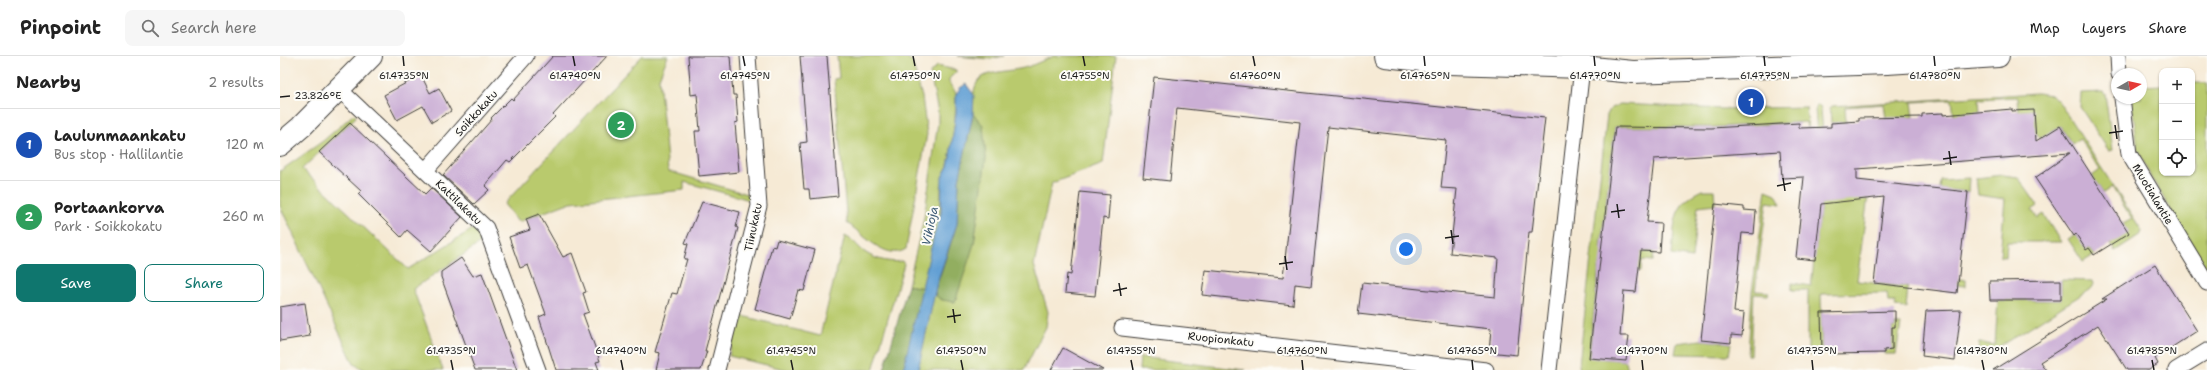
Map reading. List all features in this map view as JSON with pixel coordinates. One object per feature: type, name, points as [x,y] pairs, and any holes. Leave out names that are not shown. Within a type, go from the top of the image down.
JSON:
[{"type":"main road","points":[[280,145],[339,89],[371,56]]},
{"type":"main road","points":[[1385,56],[1582,67],[1632,72],[1887,64],[1998,56]]},
{"type":"street","name":"Soikkokatu","points":[[426,170],[526,56]]},
{"type":"street","name":"Tiinukatu","points":[[717,370],[759,206],[748,56]]},
{"type":"street","points":[[2118,56],[2119,68]]},
{"type":"street","points":[[1549,370],[1582,67]]},
{"type":"street","name":"Kattilakatu","points":[[339,89],[486,228],[538,370]]},
{"type":"street","name":"Muotialantie","points":[[2123,104],[2129,154],[2207,283]]},
{"type":"street","name":"Ruopionkatu","points":[[1122,328],[1486,370]]},
{"type":"street","points":[[2176,370],[2207,351]]},
{"type":"green space","points":[[642,56],[668,56],[659,78],[668,171],[750,195],[750,200],[684,182],[684,190],[571,202],[518,222],[504,204]]},
{"type":"green space","points":[[837,56],[904,56],[912,61],[922,97],[927,134],[906,249],[898,252],[890,252],[882,249],[847,223],[834,79],[839,78]]},
{"type":"green space","points":[[957,56],[1004,56],[990,59]]},
{"type":"green space","points":[[1054,56],[1116,56],[1103,164],[1052,183],[1034,265],[1048,312],[1046,327],[1024,370],[918,370],[935,291],[936,296],[974,244],[979,204],[978,119],[973,114],[974,89],[977,82],[982,77],[989,74],[1023,68]]},
{"type":"green space","points":[[937,66],[956,70],[956,72],[949,79],[950,84],[956,93],[955,113],[948,166],[945,171],[941,187],[940,222],[934,235],[923,288],[908,285],[924,218],[938,123],[938,112],[930,73]]},
{"type":"green space","points":[[2195,83],[2207,83],[2207,271],[2146,168],[2138,149],[2132,104],[2147,104],[2147,86],[2159,85],[2159,176],[2195,176]]},
{"type":"green space","points":[[2103,92],[2105,94],[2113,150],[2109,151],[2080,107],[2081,93]]},
{"type":"green space","points":[[2037,93],[2052,95],[2059,102],[2142,231],[2141,234],[2115,251],[2111,244],[2123,224],[2132,219],[2112,187],[2103,193],[2092,176],[2100,170],[2080,139],[2072,144],[2060,126],[2040,139],[2018,111],[2017,97],[1979,99],[1980,113],[1954,115],[1952,100],[1912,102],[1914,117],[1886,119],[1884,104],[1845,107],[1846,122],[1831,123],[1830,108],[1832,106]]},
{"type":"green space","points":[[1620,104],[1723,109],[1806,107],[1814,175],[1806,122],[1715,127],[1615,127],[1601,247],[1654,252],[1653,261],[1642,260],[1641,271],[1599,265],[1589,357],[1626,361],[1628,370],[1580,370],[1579,365],[1607,115],[1611,108]]},
{"type":"green space","points":[[1817,105],[1820,106],[1821,109],[1826,168],[1869,188],[1857,281],[1908,287],[1906,308],[1895,307],[1895,302],[1888,302],[1887,293],[1821,294],[1822,350],[1831,350],[1831,354],[1808,355],[1808,290],[1792,290],[1792,283],[1811,286],[1822,194],[1815,109]]},
{"type":"green space","points":[[354,114],[356,117],[302,169],[408,269],[476,227],[482,242],[413,289],[443,370],[365,370],[354,364],[280,206],[280,171],[323,141]]},
{"type":"green space","points":[[973,114],[983,125],[986,158],[974,244],[955,302],[942,300],[936,296],[935,291],[957,224],[959,180]]},
{"type":"green space","points":[[2002,175],[2018,177],[2038,206],[2032,210],[2037,218],[2043,214],[2061,242],[2007,242],[2006,257],[2000,256],[2005,199],[1978,195],[1976,178]]},
{"type":"green space","points":[[1969,178],[1968,192],[1951,190],[1942,276],[1966,280],[1966,286],[1937,284],[1929,287],[1941,180]]},
{"type":"green space","points":[[1703,190],[1714,190],[1715,204],[1698,206],[1692,258],[1672,255],[1674,225],[1679,209],[1692,196]]},
{"type":"green space","points":[[1766,190],[1776,194],[1781,204],[1767,202],[1755,291],[1769,292],[1768,295],[1754,294],[1751,355],[1748,355],[1752,292]]},
{"type":"green space","points":[[2076,234],[2094,255],[2083,262],[2068,239]]},
{"type":"green space","points":[[845,236],[870,255],[888,261],[902,261],[904,264],[873,370],[788,370],[729,356],[739,315],[820,336]]},
{"type":"green space","points":[[2061,280],[2093,281],[2094,284],[2092,288],[1984,356],[1980,356],[1978,351],[1979,343],[1995,345],[1998,300],[2061,300]]},
{"type":"green space","points":[[908,285],[923,288],[903,370],[884,370]]},
{"type":"green space","points":[[1895,324],[1901,324],[1896,354],[1884,354],[1884,350],[1892,349],[1892,327],[1895,327]]},
{"type":"green space","points":[[1701,340],[1731,343],[1729,355],[1675,354],[1677,343]]},
{"type":"green space","points":[[1140,357],[1245,370],[1139,370]]},
{"type":"water","points":[[966,84],[974,95],[973,114],[959,180],[957,224],[937,283],[918,370],[903,370],[934,235],[941,213],[942,177],[948,166],[950,156],[956,113],[956,94],[960,88]]},
{"type":"building","points":[[553,56],[607,56],[553,115],[555,117],[510,162],[507,160],[485,186],[489,190],[474,204],[443,175],[492,119],[491,118],[511,98],[513,100]]},
{"type":"building","points":[[688,56],[730,56],[733,95],[736,95],[738,122],[735,123],[739,172],[699,176],[695,131],[700,131],[697,94],[691,95]]},
{"type":"building","points":[[800,56],[827,56],[838,196],[810,199],[809,189],[804,189],[800,143],[807,142]]},
{"type":"building","points":[[421,75],[430,93],[439,88],[451,111],[432,122],[423,106],[397,120],[384,95]]},
{"type":"building","points":[[1154,77],[1545,118],[1532,232],[1529,232],[1517,355],[1489,352],[1491,329],[1358,314],[1362,283],[1495,297],[1498,258],[1450,253],[1457,189],[1441,188],[1446,140],[1328,127],[1311,286],[1295,284],[1293,305],[1202,295],[1205,270],[1283,278],[1300,122],[1177,108],[1170,181],[1143,178]]},
{"type":"building","points":[[2012,109],[2012,111],[2034,110],[2036,141],[2060,126],[2129,233],[2094,255],[2089,248],[2086,250],[2076,234],[2074,236],[2035,178],[2070,153],[1857,169],[1857,180],[1968,192],[1957,293],[1874,283],[1884,197],[1821,204],[1815,260],[1796,258],[1804,177],[1782,178],[1780,151],[1654,159],[1647,222],[1661,223],[1659,252],[1641,251],[1636,292],[1624,291],[1620,336],[1629,336],[1626,361],[1589,358],[1615,127],[1711,128],[1799,123],[1799,128],[1831,127],[1831,123],[1859,121],[1859,118],[1922,117],[1922,114],[1943,113],[1943,115]]},
{"type":"building","points":[[350,123],[425,194],[431,188],[462,217],[431,251],[407,230],[401,237],[358,194],[361,191],[319,152]]},
{"type":"building","points":[[1080,192],[1110,195],[1108,219],[1103,218],[1095,296],[1065,293],[1067,274],[1071,275]]},
{"type":"building","points":[[702,202],[740,212],[736,227],[738,228],[705,351],[707,351],[701,370],[656,370],[660,353],[655,352],[672,293],[677,294],[687,259],[684,259],[688,244],[685,243]]},
{"type":"building","points":[[1715,204],[1744,207],[1744,210],[1756,211],[1754,234],[1742,233],[1734,312],[1744,313],[1742,336],[1731,335],[1731,343],[1701,340]]},
{"type":"building","points":[[539,214],[563,257],[572,253],[586,292],[583,293],[589,312],[583,314],[600,361],[596,362],[599,370],[556,370],[539,317],[546,314],[528,265],[520,268],[509,237],[530,230],[526,219]]},
{"type":"building","points":[[777,240],[815,250],[804,291],[798,290],[790,319],[755,309],[772,246],[775,247]]},
{"type":"building","points":[[461,258],[473,276],[482,273],[517,370],[475,370],[441,277],[441,272]]},
{"type":"building","points":[[2155,265],[2197,331],[2155,358],[2158,364],[2149,370],[2127,370],[2098,325],[2040,362],[2046,370],[1993,370],[2107,299],[2102,299]]},
{"type":"building","points":[[2061,280],[2061,300],[1990,300],[1989,281]]},
{"type":"building","points":[[305,303],[310,336],[280,341],[280,307]]},
{"type":"building","points":[[1961,310],[1955,360],[1922,356],[1926,311]]},
{"type":"building","points":[[1895,311],[1895,327],[1892,327],[1892,349],[1884,350],[1884,353],[1831,354],[1831,350],[1822,351],[1821,313]]},
{"type":"building","points":[[1063,348],[1103,370],[1051,370]]},
{"type":"place","name":"Laulunmaankatu","points":[[1751,102]]},
{"type":"place","name":"Portaankorva","points":[[621,125]]},
{"type":"water label","name":"Vihioja","points":[[930,226]]}]
